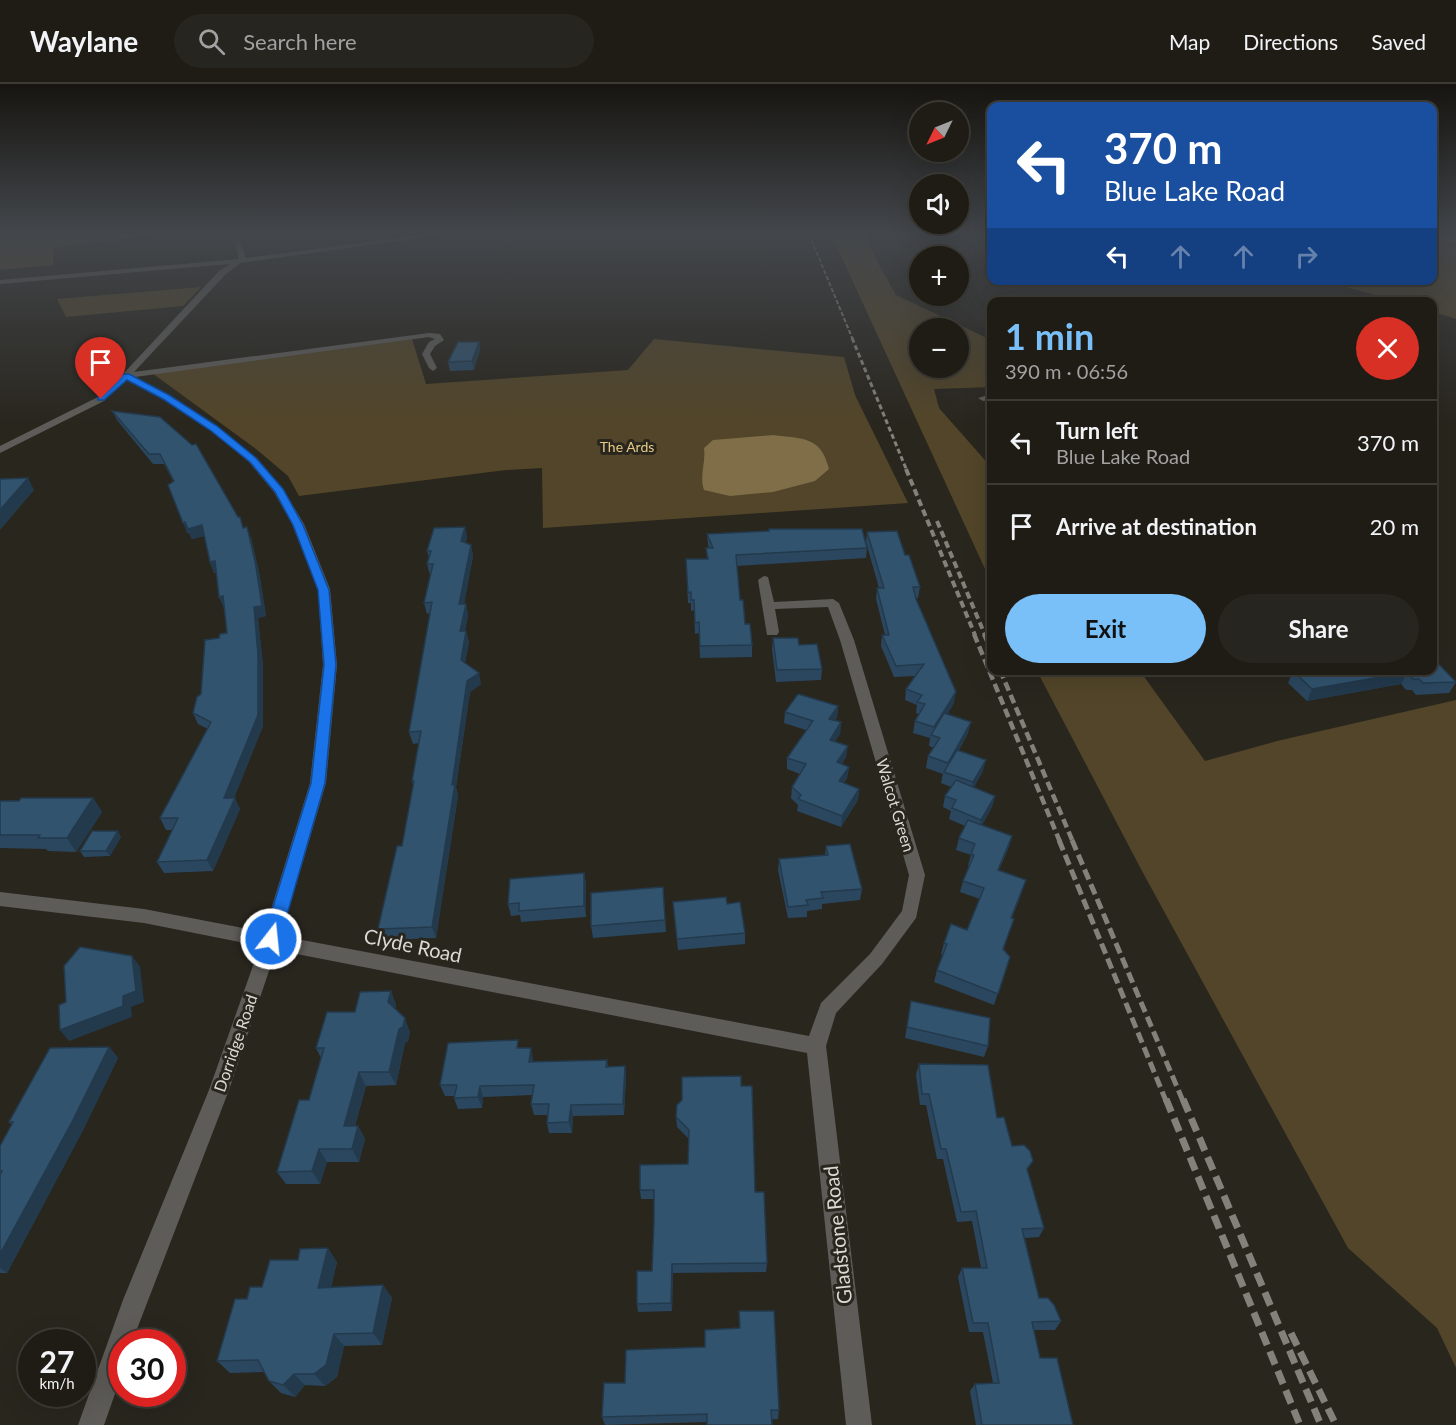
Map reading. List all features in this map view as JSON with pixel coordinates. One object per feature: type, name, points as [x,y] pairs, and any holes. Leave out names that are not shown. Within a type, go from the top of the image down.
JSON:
[{"type":"street","points":[[0,450],[101,399],[126,376],[200,297]]},
{"type":"street","points":[[126,376],[429,335],[437,336],[440,340],[432,344],[426,354],[432,368]]},
{"type":"street","name":"Dorridge Road","points":[[91,1425],[135,1300],[219,1090],[271,939],[318,783],[330,665],[324,590],[298,525],[279,491],[253,460],[204,422],[166,397],[126,376]]},
{"type":"street","points":[[764,580],[772,632]]},
{"type":"street","name":"Walcot Green","points":[[768,606],[833,603],[847,640],[917,875],[910,913],[876,959],[828,1009],[816,1046]]},
{"type":"street","name":"Clyde Road","points":[[0,899],[144,916],[816,1046]]},
{"type":"street","name":"Gladstone Road","points":[[816,1046],[859,1425]]},
{"type":"green space","points":[[86,297],[192,297],[183,306],[66,317],[57,299]]},
{"type":"green space","points":[[860,297],[899,297],[909,301],[909,306],[919,306],[945,318],[909,318],[909,378],[969,378],[969,330],[987,338],[987,387],[934,389],[939,408],[987,462],[987,573]]},
{"type":"green space","points":[[1382,297],[1456,297],[1456,319],[1437,313],[1437,297]]},
{"type":"green space","name":"The Ards","points":[[412,339],[426,384],[628,370],[654,339],[844,357],[855,395],[908,503],[543,528],[542,468],[506,470],[299,496],[288,476],[256,449],[152,373]]},
{"type":"green space","points":[[1039,675],[1143,675],[1205,761],[1277,741],[1456,700],[1456,1368],[1437,1328],[1348,1248],[1142,871]]},
{"type":"shaded area","points":[[773,435],[802,439],[816,445],[826,458],[829,469],[815,481],[773,492],[730,496],[704,490],[702,479],[704,448],[713,440]]},
{"type":"building","points":[[458,342],[479,342],[472,361],[448,362]]},
{"type":"building","points":[[112,411],[160,417],[192,445],[196,444],[240,517],[243,528],[247,527],[255,561],[262,606],[254,607],[258,655],[258,715],[224,798],[235,798],[207,860],[157,862],[178,818],[160,818],[211,722],[193,713],[197,697],[201,694],[205,640],[219,638],[220,634],[227,633],[223,596],[219,597],[215,561],[210,562],[202,525],[188,529],[185,522],[183,523],[168,485],[174,481],[160,454],[149,454]]},
{"type":"building","points":[[28,478],[0,510],[0,479]]},
{"type":"building","points":[[465,527],[461,541],[471,545],[459,604],[466,604],[460,631],[466,631],[461,660],[479,673],[467,681],[452,785],[455,784],[432,927],[378,929],[397,846],[402,846],[421,731],[409,732],[432,602],[424,603],[433,564],[427,564],[431,551],[427,551],[434,528]]},
{"type":"building","points":[[769,529],[862,529],[867,548],[736,555],[740,600],[743,600],[745,624],[750,624],[752,645],[700,646],[699,622],[695,623],[694,600],[691,600],[691,592],[688,593],[686,559],[708,559],[706,548],[713,548],[707,534],[769,531]]},
{"type":"building","points":[[897,531],[905,555],[909,555],[920,587],[913,587],[916,599],[956,692],[934,727],[915,721],[925,704],[917,702],[922,695],[906,689],[924,664],[896,666],[882,635],[889,635],[877,588],[884,588],[867,532]]},
{"type":"building","points":[[773,638],[798,638],[799,645],[817,644],[822,669],[777,670]]},
{"type":"building","points":[[1437,662],[1456,682],[1423,683],[1419,679],[1413,679],[1410,675],[1437,675]]},
{"type":"building","points":[[1297,675],[1391,675],[1312,689]]},
{"type":"building","points":[[798,694],[838,706],[829,719],[841,722],[830,740],[848,746],[837,762],[849,767],[839,781],[859,789],[842,816],[798,799],[801,795],[792,787],[806,764],[787,758],[813,721],[785,712]]},
{"type":"building","points":[[944,713],[971,722],[948,763],[928,756],[940,738],[931,735]]},
{"type":"building","points":[[957,750],[986,760],[973,782],[944,772]]},
{"type":"building","points":[[956,780],[995,796],[981,820],[952,808],[956,800],[945,796]]},
{"type":"building","points":[[21,798],[93,798],[67,838],[0,835],[0,801],[19,801]]},
{"type":"building","points":[[968,820],[1012,836],[998,870],[1026,880],[1011,918],[1014,919],[1003,949],[1010,957],[998,994],[937,970],[947,944],[944,943],[951,924],[967,930],[984,888],[963,881],[974,855],[971,854],[975,844],[959,838]]},
{"type":"building","points":[[92,831],[118,831],[106,851],[80,851]]},
{"type":"building","points":[[850,844],[862,889],[821,892],[823,898],[806,900],[808,905],[788,907],[779,859],[828,855],[826,846]]},
{"type":"building","points":[[584,873],[584,906],[519,911],[519,903],[508,904],[510,879]]},
{"type":"building","points":[[663,887],[665,920],[591,926],[591,893]]},
{"type":"building","points":[[726,897],[727,904],[740,902],[745,933],[677,939],[673,902]]},
{"type":"building","points":[[80,947],[132,956],[136,991],[123,996],[123,1006],[60,1030],[59,1005],[66,1002],[64,966]]},
{"type":"building","points":[[391,991],[388,1002],[405,1018],[403,1027],[399,1029],[389,1072],[359,1072],[344,1126],[358,1126],[352,1149],[319,1149],[312,1171],[277,1172],[299,1100],[309,1100],[324,1048],[316,1048],[327,1012],[355,1012],[360,992]]},
{"type":"building","points":[[911,1001],[990,1018],[988,1046],[907,1027]]},
{"type":"building","points":[[518,1040],[517,1048],[531,1048],[529,1062],[607,1060],[606,1067],[625,1066],[623,1104],[571,1105],[569,1122],[547,1123],[549,1104],[531,1104],[534,1085],[480,1086],[478,1097],[454,1098],[457,1085],[440,1085],[448,1043]]},
{"type":"building","points":[[109,1047],[72,1122],[0,1254],[0,1175],[2,1171],[0,1171],[0,1146],[13,1122],[9,1122],[50,1048]]},
{"type":"building","points":[[919,1064],[988,1065],[997,1118],[1004,1117],[1012,1146],[1024,1145],[1030,1151],[1033,1161],[1027,1169],[1044,1228],[1022,1229],[1039,1298],[1048,1298],[1061,1321],[1032,1322],[1040,1358],[1057,1358],[1073,1425],[982,1425],[975,1384],[999,1383],[988,1323],[973,1323],[962,1268],[987,1268],[976,1211],[961,1212],[946,1149],[941,1149],[929,1094],[922,1094]]},
{"type":"building","points":[[741,1076],[741,1086],[752,1086],[755,1192],[764,1192],[767,1263],[672,1264],[671,1303],[637,1304],[637,1271],[652,1271],[654,1221],[654,1190],[640,1190],[640,1165],[688,1164],[689,1130],[676,1117],[677,1105],[682,1100],[682,1077]]},
{"type":"building","points":[[328,1248],[318,1288],[383,1285],[373,1333],[334,1334],[326,1365],[314,1374],[294,1374],[283,1385],[269,1381],[258,1360],[217,1361],[235,1299],[247,1299],[250,1287],[262,1287],[270,1260],[298,1260],[300,1249]]},
{"type":"building","points":[[739,1311],[774,1311],[779,1410],[771,1410],[772,1425],[707,1425],[707,1414],[602,1417],[604,1383],[625,1383],[626,1350],[705,1347],[705,1330],[740,1328]]},
{"type":"railway","points":[[835,297],[853,340]]},
{"type":"railway","points":[[852,338],[907,471]]},
{"type":"railway","points":[[906,469],[975,635]]},
{"type":"railway","points":[[937,521],[985,635]]},
{"type":"railway","points":[[974,634],[987,665]]},
{"type":"railway","points":[[984,634],[987,641]]},
{"type":"railway","points":[[991,675],[1060,842]]},
{"type":"railway","points":[[1002,675],[1073,842]]},
{"type":"railway","points":[[1059,840],[1166,1101]]},
{"type":"railway","points":[[1072,840],[1183,1101]]},
{"type":"railway","points":[[1166,1099],[1300,1425]]},
{"type":"railway","points":[[1183,1099],[1321,1425]]},
{"type":"railway","points":[[1291,1333],[1336,1425]]},
{"type":"route","points":[[101,399],[126,376],[166,397],[213,428],[253,460],[279,491],[298,525],[324,590],[330,665],[318,783],[271,939]]}]
